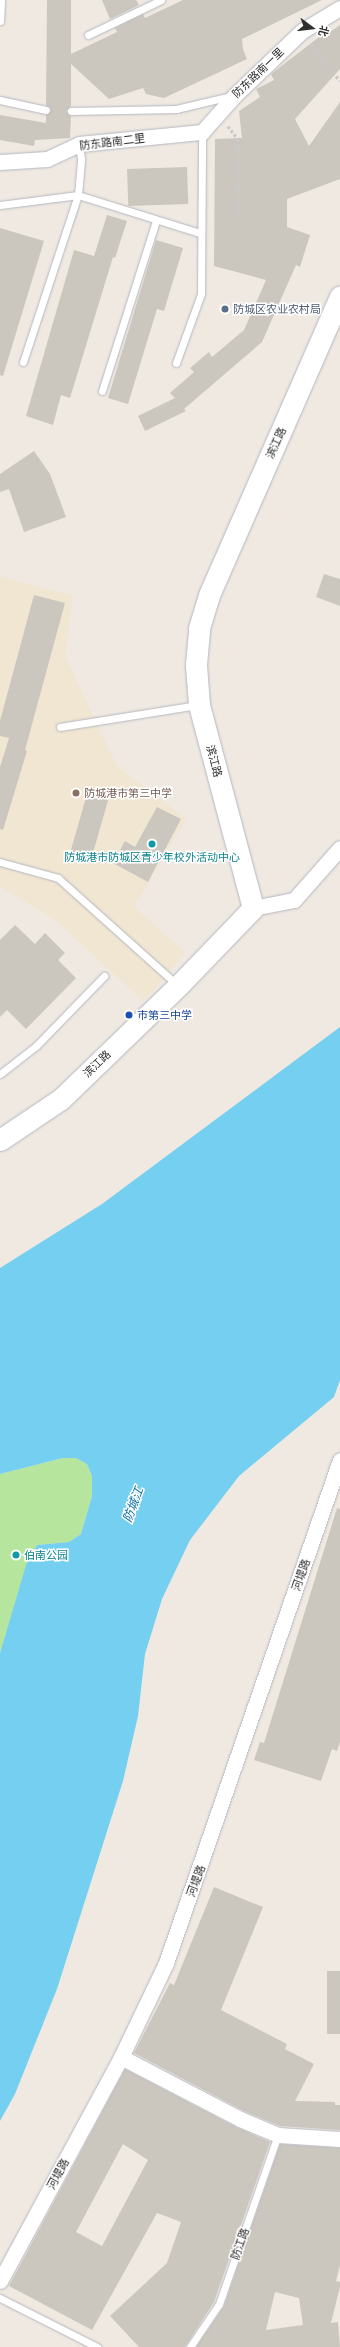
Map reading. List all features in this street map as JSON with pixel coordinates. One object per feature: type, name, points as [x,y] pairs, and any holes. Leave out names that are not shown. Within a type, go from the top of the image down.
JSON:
[{"type":"street","name":"防东路南一里","points":[[202,132],[235,95],[302,31],[340,8]]},
{"type":"street","name":"防东路南二里","points":[[0,162],[47,159],[79,144],[202,132]]},
{"type":"street","name":"滨江路","points":[[0,1140],[61,1099],[178,986],[253,908],[199,705],[196,665],[199,628],[209,595],[340,297]]},
{"type":"street","points":[[253,908],[294,900],[340,848]]},
{"type":"street","name":"河堤路","points":[[0,2281],[121,2057],[169,1956],[340,1460]]},
{"type":"street","points":[[121,2057],[240,2119],[278,2136],[340,2139]]},
{"type":"lane","points":[[0,21],[1,0]]},
{"type":"lane","points":[[88,35],[161,0]]},
{"type":"lane","points":[[71,111],[176,109],[235,95]]},
{"type":"lane","points":[[0,100],[46,110]]},
{"type":"lane","points":[[176,363],[201,294],[200,233],[202,132]]},
{"type":"lane","points":[[23,362],[78,196],[81,159],[79,144]]},
{"type":"lane","points":[[0,205],[78,196],[156,221],[200,233]]},
{"type":"lane","points":[[102,390],[156,221]]},
{"type":"lane","points":[[60,727],[199,705]]},
{"type":"lane","points":[[0,862],[58,878],[178,986]]},
{"type":"lane","points":[[0,1074],[36,1046],[104,976]]},
{"type":"lane","name":"防江路","points":[[190,2347],[219,2304],[278,2136]]},
{"type":"lane","points":[[0,2298],[96,2347]]},
{"type":"path","points":[[302,31],[340,81]]},
{"type":"path","points":[[219,113],[238,139],[238,218]]},
{"type":"shaded area","name":"防城港市第三中学","points":[[0,576],[73,596],[65,656],[117,766],[186,819],[134,907],[185,952],[167,976],[143,1001],[54,919],[0,887]]},
{"type":"green space","name":"伯南公园","points":[[63,1458],[76,1458],[87,1464],[92,1476],[92,1496],[81,1534],[69,1542],[37,1545],[26,1566],[0,1653],[0,1474]]},
{"type":"water","name":"防城江","points":[[340,1027],[340,1380],[334,1397],[239,1476],[190,1540],[162,1599],[145,1654],[138,1716],[123,1781],[57,1989],[15,2094],[0,2121],[0,1653],[26,1565],[37,1545],[69,1542],[81,1534],[92,1496],[92,1476],[87,1464],[76,1458],[63,1458],[0,1474],[0,1268],[102,1204]]},
{"type":"building","points":[[47,0],[71,0],[71,54],[117,32],[115,28],[143,14],[145,18],[183,0],[322,0],[242,39],[243,49],[247,59],[164,98],[146,94],[143,88],[109,99],[71,64],[71,106],[66,111],[71,116],[70,138],[35,140],[34,146],[0,140],[0,115],[46,123],[46,115],[51,111],[46,105]]},
{"type":"building","points":[[102,0],[136,0],[139,5],[110,19]]},
{"type":"building","points":[[340,25],[340,69],[295,119],[309,146],[340,102],[340,179],[287,199],[287,227],[310,235],[300,267],[296,265],[262,342],[184,409],[186,411],[145,431],[138,416],[175,398],[170,393],[194,372],[190,368],[209,352],[212,357],[244,330],[266,280],[214,266],[215,139],[242,138],[239,111],[260,97],[256,89],[274,80],[271,74],[323,34],[324,36]]},
{"type":"building","points":[[187,167],[188,204],[128,206],[127,169]]},
{"type":"building","points":[[107,215],[127,221],[115,258],[113,257],[70,398],[61,395],[53,425],[26,416],[74,250],[94,256]]},
{"type":"building","points":[[0,228],[44,241],[3,376],[0,375]]},
{"type":"building","points":[[156,240],[183,248],[164,311],[157,309],[128,404],[108,398]]},
{"type":"building","points":[[34,451],[50,474],[66,517],[24,532],[9,489],[0,492],[0,474]]},
{"type":"building","points":[[324,574],[340,579],[340,606],[316,597]]},
{"type":"building","points":[[34,595],[65,603],[25,750],[27,751],[3,830],[0,829],[0,767],[9,738],[0,736],[0,721]]},
{"type":"building","points":[[87,794],[108,800],[91,862],[69,856]]},
{"type":"building","name":"防城港市防城区青少年校外活动中心","points":[[157,807],[181,819],[148,882],[113,863],[125,841],[135,847]]},
{"type":"building","points":[[15,925],[35,944],[45,933],[65,953],[58,960],[76,978],[26,1029],[7,1010],[0,1017],[0,940]]},
{"type":"building","points":[[337,1508],[340,1509],[340,1742],[337,1751],[332,1749],[321,1781],[254,1760],[260,1742],[264,1743]]},
{"type":"building","points":[[214,1887],[263,1907],[221,2010],[287,2044],[285,2049],[314,2064],[295,2101],[335,2102],[335,2105],[340,2105],[340,2130],[280,2126],[244,2111],[134,2053],[170,1983],[174,1985]]},
{"type":"building","points":[[327,1971],[340,1971],[340,2034],[327,2034]]},
{"type":"building","points":[[125,2069],[236,2127],[270,2142],[214,2302],[185,2347],[139,2347],[110,2316],[167,2263],[181,2222],[157,2213],[92,2330],[9,2286]],"holes":[[[123,2144],[148,2160],[102,2246],[76,2232]]]},
{"type":"building","points":[[280,2144],[340,2148],[340,2265],[336,2281],[340,2282],[340,2287],[331,2323],[338,2322],[340,2347],[196,2347],[224,2306]],"holes":[[[275,2292],[299,2298],[303,2325],[266,2330]]]},
{"type":"place","name":"防城区农业农村局","points":[[225,309]]},
{"type":"place","name":"防城港市第三中学","points":[[76,793]]},
{"type":"place","name":"防城港市防城区青少年校外活动中心","points":[[152,844]]},
{"type":"place","name":"巿第三中学","points":[[129,1015]]},
{"type":"place","name":"伯南公园","points":[[16,1555]]}]
